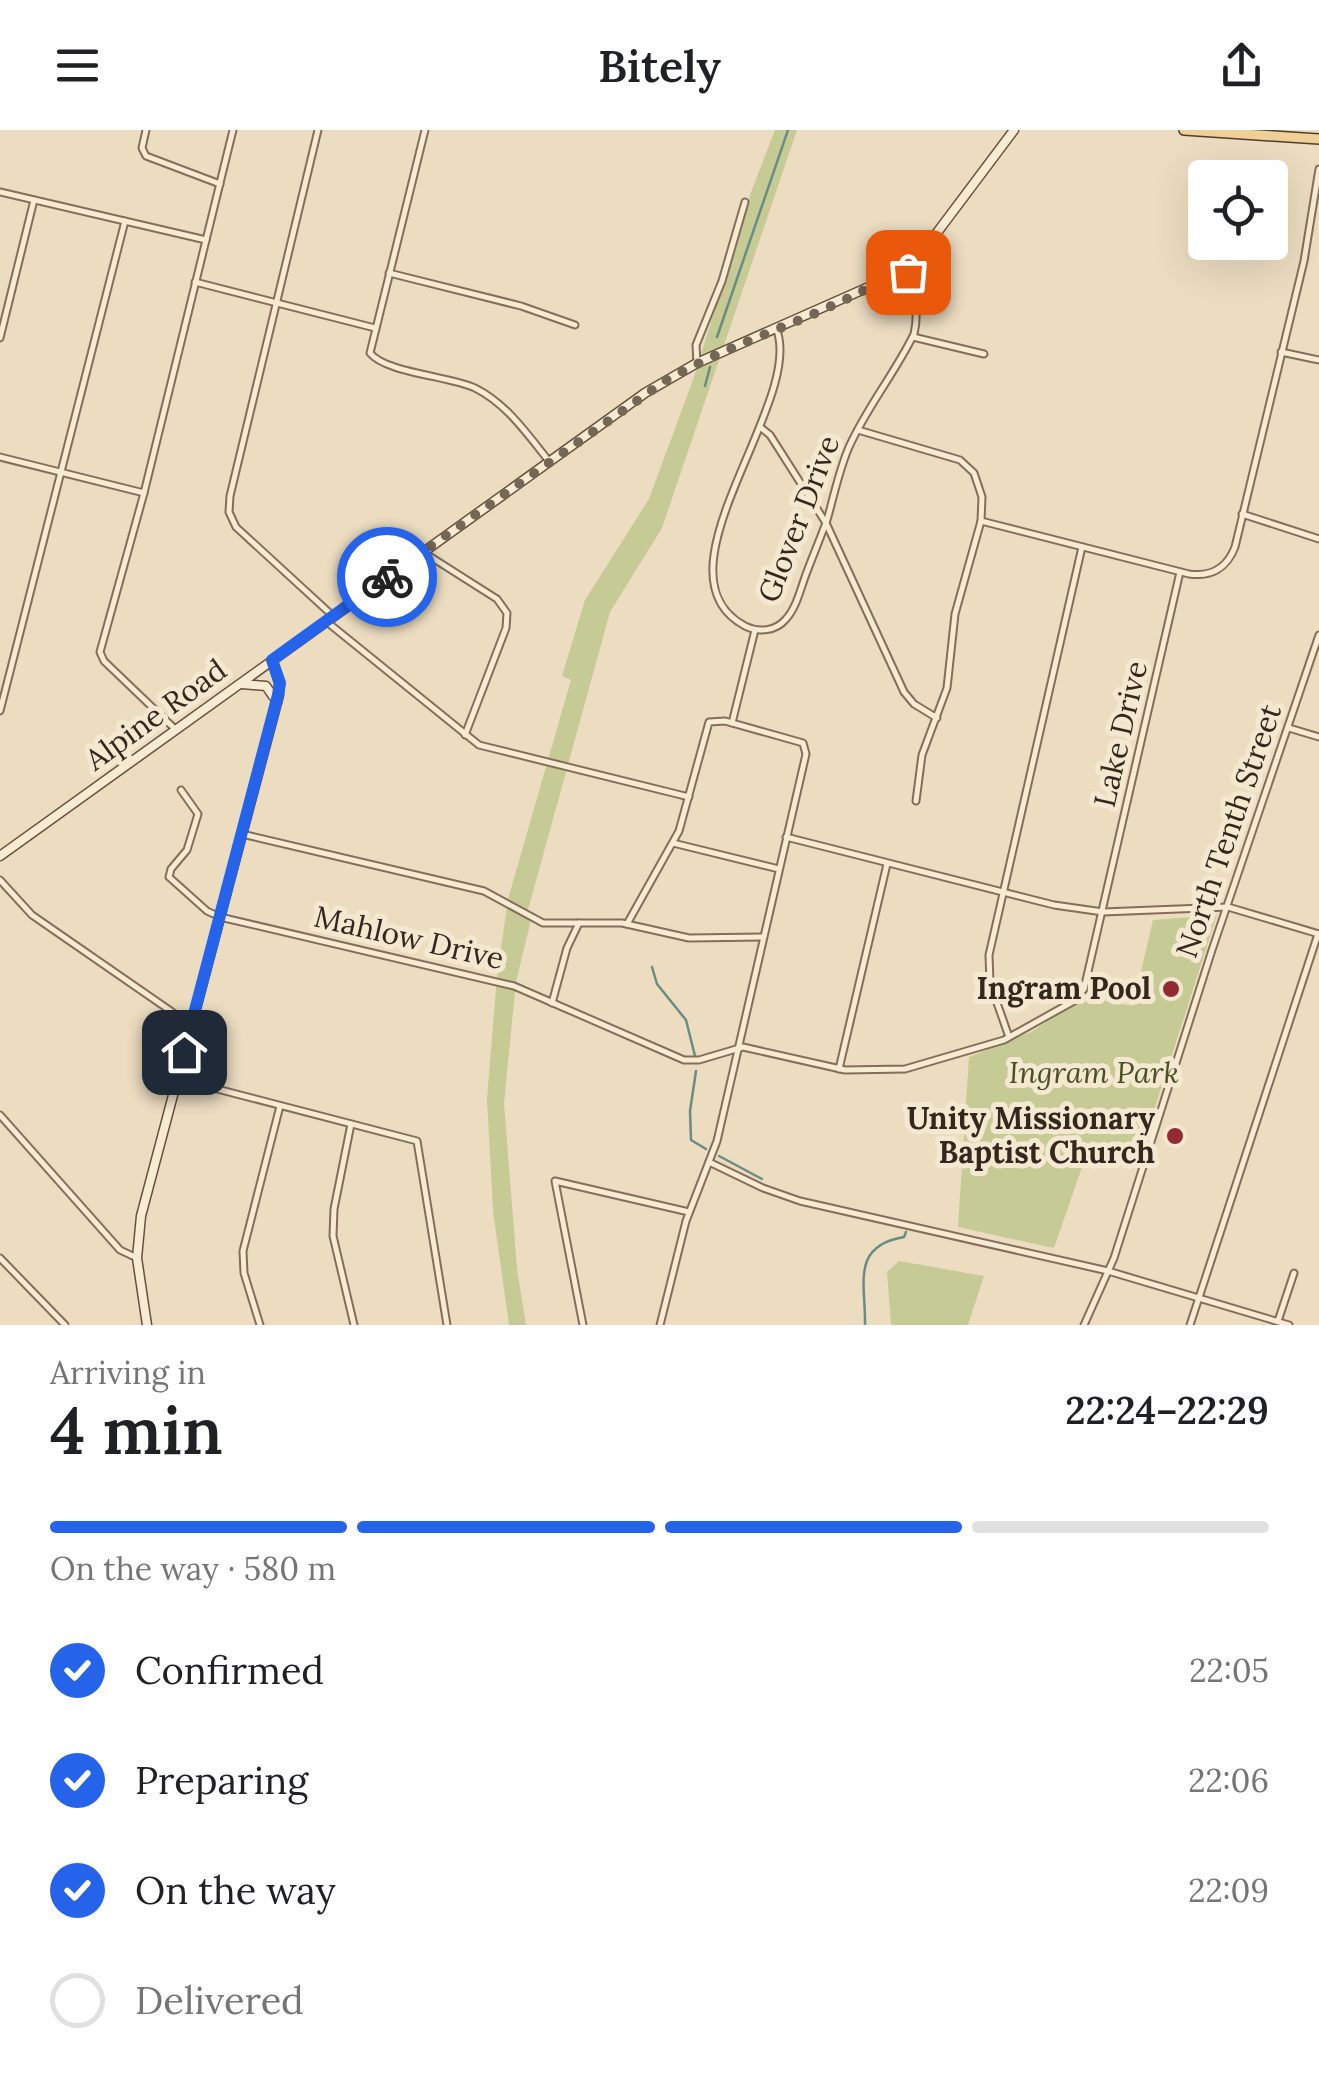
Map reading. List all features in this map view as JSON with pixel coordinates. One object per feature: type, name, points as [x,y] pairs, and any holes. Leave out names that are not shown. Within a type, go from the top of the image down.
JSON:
[{"type":"main road","name":"Alpine Road","points":[[0,856],[636,399],[697,363],[870,286],[905,266],[936,234],[1014,130]]},
{"type":"main road","points":[[1184,130],[1319,139]]},
{"type":"main road","points":[[146,1325],[138,1258],[140,1216],[277,702],[280,683],[272,660]]},
{"type":"main road","points":[[238,685],[266,686],[277,702]]},
{"type":"street","points":[[146,130],[144,155],[220,184]]},
{"type":"street","points":[[175,730],[100,654],[233,130]]},
{"type":"street","points":[[318,130],[242,441],[229,512],[239,530],[330,619],[466,735],[491,749],[689,797]]},
{"type":"street","points":[[424,130],[370,350],[375,359],[456,380],[483,392],[506,410],[548,461]]},
{"type":"street","points":[[982,521],[1180,572],[1200,575],[1223,566],[1234,550],[1304,261],[1319,169]]},
{"type":"street","points":[[0,192],[206,240]]},
{"type":"street","points":[[0,338],[34,200]]},
{"type":"street","points":[[697,363],[696,348],[745,202]]},
{"type":"street","points":[[0,711],[124,221]]},
{"type":"street","points":[[905,266],[916,316],[913,337],[984,354]]},
{"type":"street","points":[[389,274],[521,306],[575,324]]},
{"type":"street","points":[[195,282],[374,328]]},
{"type":"street","name":"Glover Drive","points":[[776,328],[782,349],[780,370],[726,507],[713,567],[716,589],[727,610],[739,622],[756,630],[774,628],[790,615],[826,522],[845,457],[913,337]]},
{"type":"street","points":[[1281,352],[1319,360]]},
{"type":"street","points":[[759,426],[770,435],[826,522],[904,692],[918,707],[937,718]]},
{"type":"street","points":[[858,430],[964,462],[980,488],[982,521],[956,609],[947,688],[921,758],[916,802]]},
{"type":"street","points":[[0,457],[144,492]]},
{"type":"street","points":[[1242,514],[1319,539]]},
{"type":"street","points":[[1009,1038],[989,969],[1082,547]]},
{"type":"street","points":[[422,552],[496,599],[507,613],[506,628],[466,735]]},
{"type":"street","name":"Lake Drive","points":[[738,1047],[839,1068],[872,1072],[905,1069],[1009,1038],[1081,994],[1180,572]]},
{"type":"street","points":[[732,723],[756,630]]},
{"type":"street","name":"North Tenth Street","points":[[1084,1325],[1108,1271],[1319,635]]},
{"type":"street","points":[[627,924],[673,843],[707,723],[732,723],[798,740],[805,748],[718,1137],[689,1212],[660,1325]]},
{"type":"street","points":[[1288,728],[1319,737]]},
{"type":"street","name":"Mahlow Drive","points":[[180,790],[198,814],[189,845],[171,868],[170,877],[207,911],[220,917],[501,983],[684,1060],[699,1060],[738,1047]]},
{"type":"street","points":[[242,834],[484,891],[543,922],[627,924],[681,937],[763,937]]},
{"type":"street","points":[[786,838],[1047,904],[1103,912],[1228,906],[1319,933],[1190,1325]]},
{"type":"street","points":[[673,843],[779,869]]},
{"type":"street","points":[[839,1068],[887,864]]},
{"type":"street","points":[[0,880],[32,914],[190,1025]]},
{"type":"street","points":[[552,1003],[578,923]]},
{"type":"street","points":[[177,1078],[417,1141],[447,1325]]},
{"type":"street","points":[[260,1325],[244,1274],[243,1252],[280,1106]]},
{"type":"street","points":[[0,1115],[120,1250],[138,1258]]},
{"type":"street","points":[[352,1124],[332,1236],[354,1325]]},
{"type":"street","points":[[709,1162],[800,1201],[1108,1271],[1289,1325]]},
{"type":"street","points":[[583,1325],[555,1181],[689,1212]]},
{"type":"street","points":[[0,1258],[65,1325]]},
{"type":"street","points":[[1278,1321],[1294,1273]]},
{"type":"green space","points":[[775,130],[797,130],[662,528],[610,612],[528,910],[530,924],[516,982],[504,1103],[517,1269],[526,1325],[509,1325],[493,1211],[487,1099],[508,899],[571,680],[562,676],[585,600],[649,499],[694,377],[751,192]]},
{"type":"green space","name":"Ingram Park","points":[[1217,915],[1140,1154],[1091,1141],[1054,1248],[958,1227],[969,1057],[1031,1032],[1085,997],[1133,1006],[1153,920]]},
{"type":"green space","points":[[899,1261],[984,1276],[968,1325],[891,1325],[887,1272]]},
{"type":"waterway","points":[[717,337],[788,130]]},
{"type":"waterway","points":[[705,386],[710,367]]},
{"type":"waterway","points":[[652,967],[657,984],[686,1020],[695,1056]]},
{"type":"waterway","points":[[696,1071],[690,1111],[691,1140],[706,1149]]},
{"type":"waterway","points":[[719,1156],[762,1179]]},
{"type":"waterway","points":[[865,1325],[868,1258],[875,1249],[904,1237],[906,1232]]},
{"type":"way so far","points":[[387,577],[665,381],[864,289],[905,266],[908,272]]},
{"type":"place","name":"Ingram Pool","points":[[1171,989]]},
{"type":"place","name":"Unity Missionary Baptist Church","points":[[1175,1136]]},
{"type":"route","points":[[184,1052],[278,695],[280,683],[272,660],[387,577]]}]
